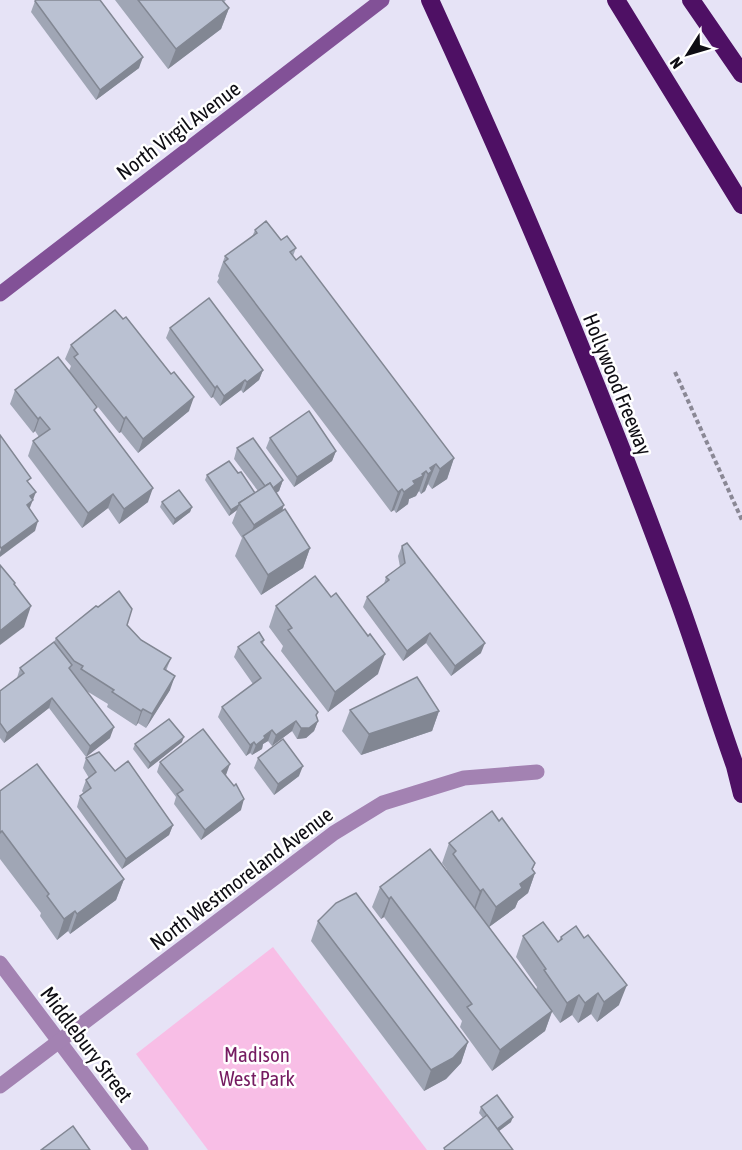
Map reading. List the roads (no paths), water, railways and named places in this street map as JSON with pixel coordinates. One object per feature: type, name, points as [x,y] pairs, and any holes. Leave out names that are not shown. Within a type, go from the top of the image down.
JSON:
[{"type":"highway","name":"Hollywood Freeway","points":[[430,0],[482,114],[623,455],[678,600],[735,766],[742,794]]},
{"type":"highway","points":[[691,0],[742,74]]},
{"type":"highway","points":[[619,4],[742,205]]},
{"type":"main road","name":"North Virgil Avenue","points":[[0,294],[382,0]]},
{"type":"street","name":"North Westmoreland Avenue","points":[[0,1086],[334,833],[383,803],[464,778],[537,772]]},
{"type":"street","name":"Middlebury Street","points":[[0,963],[141,1150]]},
{"type":"park label","name":"Madison West Park","points":[[257,1066]]}]
